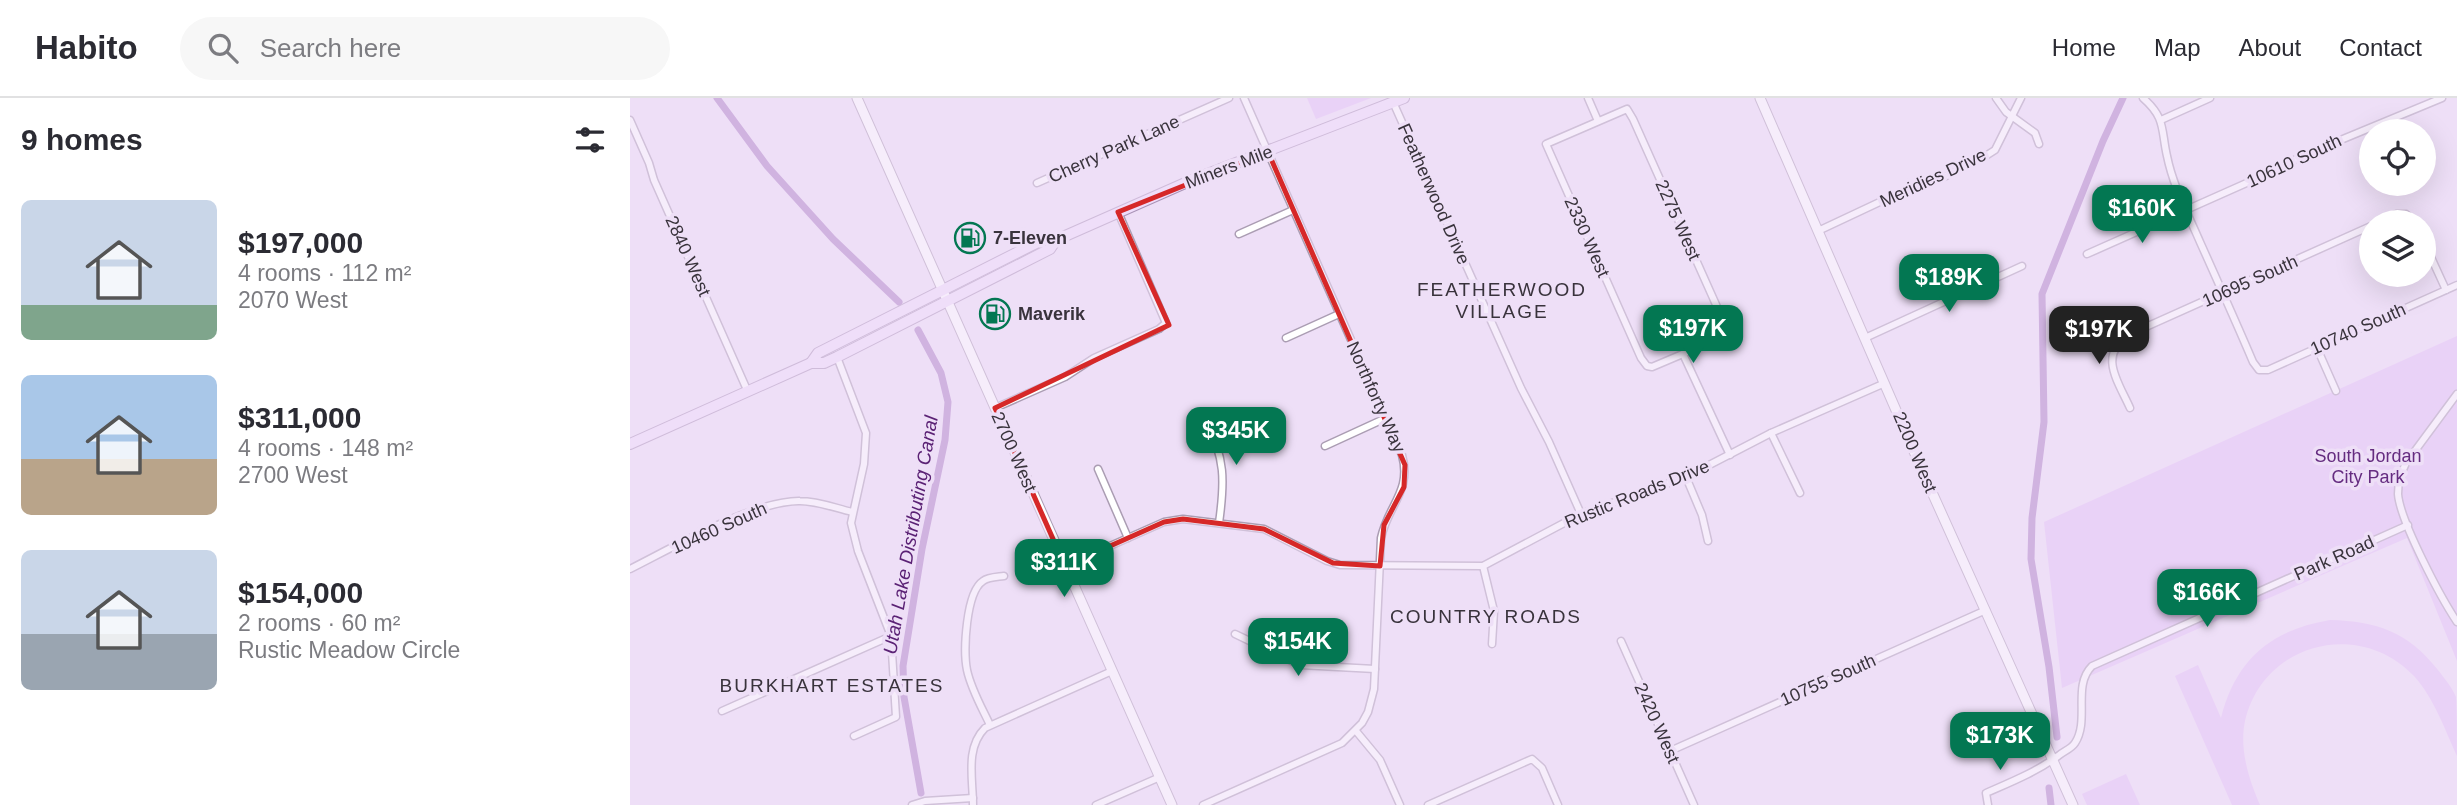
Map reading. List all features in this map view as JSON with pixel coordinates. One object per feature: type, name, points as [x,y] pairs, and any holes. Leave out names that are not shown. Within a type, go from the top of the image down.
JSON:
[{"type":"main road","name":"2700 West","points":[[857,98],[1172,805]]},
{"type":"main road","name":"2200 West","points":[[1760,98],[2073,805]]},
{"type":"main road","name":"Miners Mile","points":[[1056,240],[1118,212],[1399,100]]},
{"type":"main road","points":[[811,363],[818,353],[942,290],[1042,240],[1056,240]]},
{"type":"main road","points":[[630,444],[811,363],[824,363],[837,357],[1050,249],[1056,240]]},
{"type":"street","name":"Cherry Park Lane","points":[[1037,183],[1229,98]]},
{"type":"street","name":"Northforty Way","points":[[1244,98],[1402,454],[1405,476],[1399,498],[1384,525],[1372,701],[1356,732]]},
{"type":"street","points":[[1588,98],[1598,121]]},
{"type":"street","points":[[1996,98],[2013,118],[2035,133],[2039,144]]},
{"type":"street","name":"Meridies Drive","points":[[1818,231],[1901,192],[1942,178],[1995,150],[2021,98]]},
{"type":"street","points":[[2143,98],[2161,120],[2167,157],[2186,210],[2223,293]]},
{"type":"street","points":[[2161,120],[2210,98]]},
{"type":"street","name":"10610 South","points":[[2087,254],[2302,156],[2442,98]]},
{"type":"street","name":"Featherwood Drive","points":[[1399,100],[1521,388],[1581,514]]},
{"type":"street","name":"2275 West","points":[[1598,121],[1627,110],[1633,119],[1724,322],[1726,332],[1718,339],[1683,354]]},
{"type":"street","name":"2840 West","points":[[630,120],[748,391]]},
{"type":"street","name":"2330 West","points":[[1598,121],[1546,144],[1641,358],[1647,366],[1656,366],[1683,354]]},
{"type":"street","points":[[1239,234],[1293,210]]},
{"type":"street","points":[[995,408],[1065,377],[1094,358],[1159,329],[1166,323],[1118,212]]},
{"type":"street","name":"10695 South","points":[[2130,408],[2113,368],[2112,351],[2118,342],[2128,335],[2359,231]]},
{"type":"street","points":[[1865,338],[2022,266]]},
{"type":"street","points":[[2436,268],[2446,290]]},
{"type":"street","name":"10740 South","points":[[2223,293],[2259,370],[2268,370],[2457,285]]},
{"type":"street","points":[[1286,338],[1339,314]]},
{"type":"street","points":[[2317,348],[2336,391]]},
{"type":"street","points":[[1683,354],[1730,454]]},
{"type":"street","points":[[837,357],[866,433],[864,464],[851,523],[855,541],[891,636],[896,717],[853,736]]},
{"type":"street","name":"Rustic Roads Drive","points":[[1065,566],[1170,520],[1264,529],[1340,565],[1483,566],[1581,514],[1686,477],[1771,433],[1885,383]]},
{"type":"street","points":[[2457,394],[2413,452],[2400,475],[2400,503],[2408,525],[2445,603],[2457,622]]},
{"type":"street","points":[[1325,446],[1386,418]]},
{"type":"street","points":[[1206,419],[1221,457],[1223,481],[1219,523]]},
{"type":"street","points":[[1771,433],[1800,493]]},
{"type":"street","points":[[1098,470],[1128,538]]},
{"type":"street","points":[[1686,477],[1702,515],[1709,541]]},
{"type":"street","name":"10460 South","points":[[630,569],[741,516],[779,503],[819,503],[852,512]]},
{"type":"street","name":"Park Road","points":[[1988,805],[1986,793],[2044,766],[2070,749],[2077,741],[2085,672],[2092,666],[2408,525]]},
{"type":"street","points":[[1483,566],[1494,611],[1492,644]]},
{"type":"street","points":[[990,725],[970,679],[965,643],[975,590],[985,579],[1004,576]]},
{"type":"street","name":"10755 South","points":[[1670,751],[1986,610]]},
{"type":"street","points":[[1235,634],[1300,664],[1375,669]]},
{"type":"street","points":[[722,711],[891,636]]},
{"type":"street","name":"2420 West","points":[[1621,641],[1693,805]]},
{"type":"street","points":[[912,805],[925,801],[973,802],[973,749],[978,737],[990,725],[1112,671]]},
{"type":"street","points":[[1203,805],[1335,746],[1356,732],[1380,760],[1400,805]]},
{"type":"street","points":[[1428,805],[1532,758],[1542,768],[1558,805]]},
{"type":"street","points":[[1096,805],[1160,777]]},
{"type":"highlighted area","points":[[1268,152],[1405,465],[1404,487],[1384,525],[1380,566],[1333,563],[1264,529],[1183,519],[1164,522],[1065,566],[995,408],[1169,325],[1118,212]]},
{"type":"green space","points":[[1307,98],[1371,98],[1316,119]]},
{"type":"green space","name":"South Jordan City Park","points":[[2457,336],[2457,661],[2407,538],[2062,688],[2044,522]]},
{"type":"green space","points":[[2330,620],[2377,626],[2403,638],[2427,657],[2456,697],[2457,756],[2427,694],[2414,676],[2392,658],[2367,648],[2341,644],[2316,648],[2292,657],[2271,673],[2255,694],[2245,721],[2243,742],[2249,775],[2260,805],[2232,805],[2175,676],[2198,665],[2221,718],[2236,679],[2259,651],[2290,631]]},
{"type":"green space","points":[[2126,774],[2140,805],[2087,805],[2082,794]]},
{"type":"waterway","name":"Utah Lake Distributing Canal","points":[[717,98],[767,166],[833,239],[899,302]]},
{"type":"waterway","points":[[2057,737],[2049,667],[2031,559],[2032,518],[2044,422],[2042,294],[2123,98]]},
{"type":"waterway","name":"Utah Lake Distributing Canal","points":[[918,330],[941,373],[948,402],[945,440],[922,549],[903,666],[904,697],[921,793]]},
{"type":"waterway","points":[[2049,788],[2051,805]]},
{"type":"place","name":"7-Eleven","points":[[970,238]]},
{"type":"place","name":"Maverik","points":[[995,314]]},
{"type":"district","name":"FEATHERWOOD VILLAGE","points":[[1502,300]]},
{"type":"district","name":"COUNTRY ROADS","points":[[1486,616]]},
{"type":"district","name":"BURKHART ESTATES","points":[[832,685]]}]
